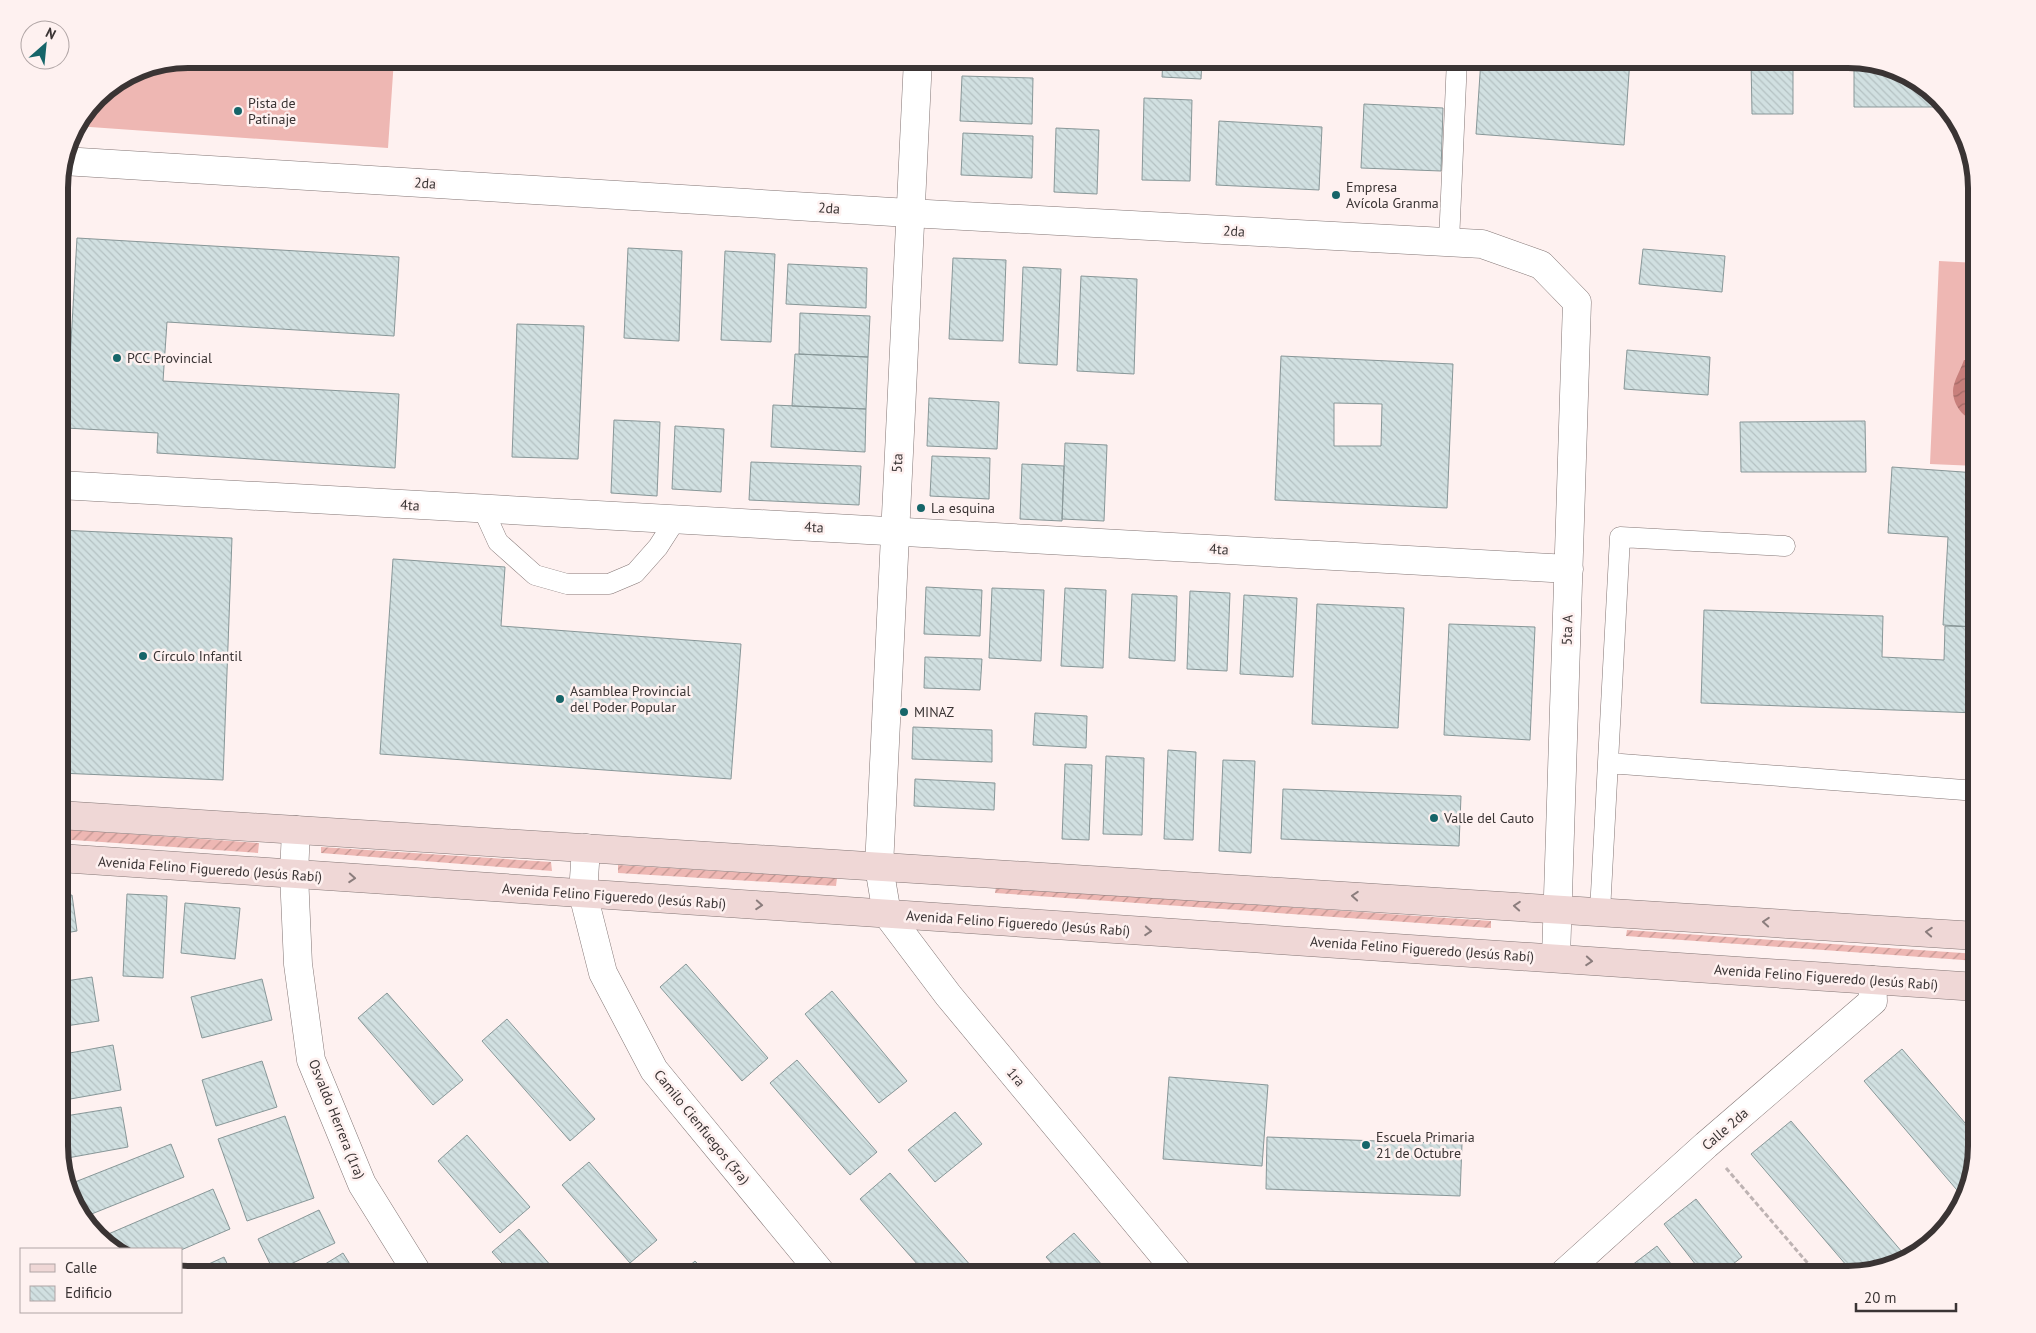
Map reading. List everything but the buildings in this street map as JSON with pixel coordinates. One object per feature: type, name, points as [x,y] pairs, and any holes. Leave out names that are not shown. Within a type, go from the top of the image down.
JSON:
[{"type":"main road","points":[[68,816],[1968,935]]},
{"type":"main road","name":"Avenida Felino Figueredo (Jesús Rabí)","points":[[68,859],[1968,986]]},
{"type":"street","name":"5ta","points":[[879,867],[917,68]]},
{"type":"street","name":"2da","points":[[71,161],[909,213],[1482,244],[1541,265],[1577,302]]},
{"type":"street","name":"5ta A","points":[[1556,958],[1577,302]]},
{"type":"street","name":"4ta","points":[[68,486],[1569,569]]},
{"type":"street","name":"Osvaldo Herrera (1ra)","points":[[296,830],[294,874],[298,964],[311,1060],[362,1184],[413,1266]]},
{"type":"street","name":"Camilo Cienfuegos (3ra)","points":[[586,848],[583,894],[603,973],[654,1070],[815,1266]]},
{"type":"street","name":"1ra","points":[[879,867],[887,914],[948,995],[1173,1266]]},
{"type":"street","name":"Calle 2da","points":[[1574,1266],[1706,1145],[1873,1001],[1872,980]]},
{"type":"lane","points":[[1449,242],[1457,68]]},
{"type":"lane","points":[[483,509],[498,542],[535,575],[567,584],[609,584],[635,573],[658,547],[676,519]]},
{"type":"lane","points":[[1600,912],[1620,537],[1784,546]]},
{"type":"lane","points":[[1608,763],[1968,790]]},
{"type":"path","points":[[1706,1145],[1810,1266]]},
{"type":"shaded area","name":"Pista de Patinaje","points":[[187,68],[393,68],[388,148],[84,127],[92,114],[108,97],[134,80],[164,70]]},
{"type":"shaded area","points":[[1939,261],[1968,263],[1968,466],[1930,464]]},
{"type":"shaded area","points":[[68,830],[259,843],[258,853],[68,840]]},
{"type":"shaded area","points":[[321,847],[551,862],[552,871],[321,853]]},
{"type":"shaded area","points":[[618,865],[837,878],[836,886],[618,873]]},
{"type":"shaded area","points":[[996,887],[1491,921],[1491,928],[995,893]]},
{"type":"shaded area","points":[[1627,930],[1968,953],[1968,960],[1626,936]]},
{"type":"water","points":[[1964,360],[1968,360],[1968,417],[1957,406],[1953,396],[1954,384]]},
{"type":"place","name":"Pista de Patinaje","points":[[238,111]]},
{"type":"place","name":"Empresa Avícola Granma","points":[[1336,195]]},
{"type":"place","name":"PCC Provincial","points":[[117,358]]},
{"type":"place","name":"La esquina","points":[[921,508]]},
{"type":"place","name":"Círculo Infantil","points":[[143,656]]},
{"type":"place","name":"Asamblea Provincial del Poder Popular","points":[[560,699]]},
{"type":"place","name":"MINAZ","points":[[904,712]]},
{"type":"place","name":"Valle del Cauto","points":[[1434,818]]},
{"type":"place","name":"Escuela Primaria 21 de Octubre","points":[[1366,1145]]}]
